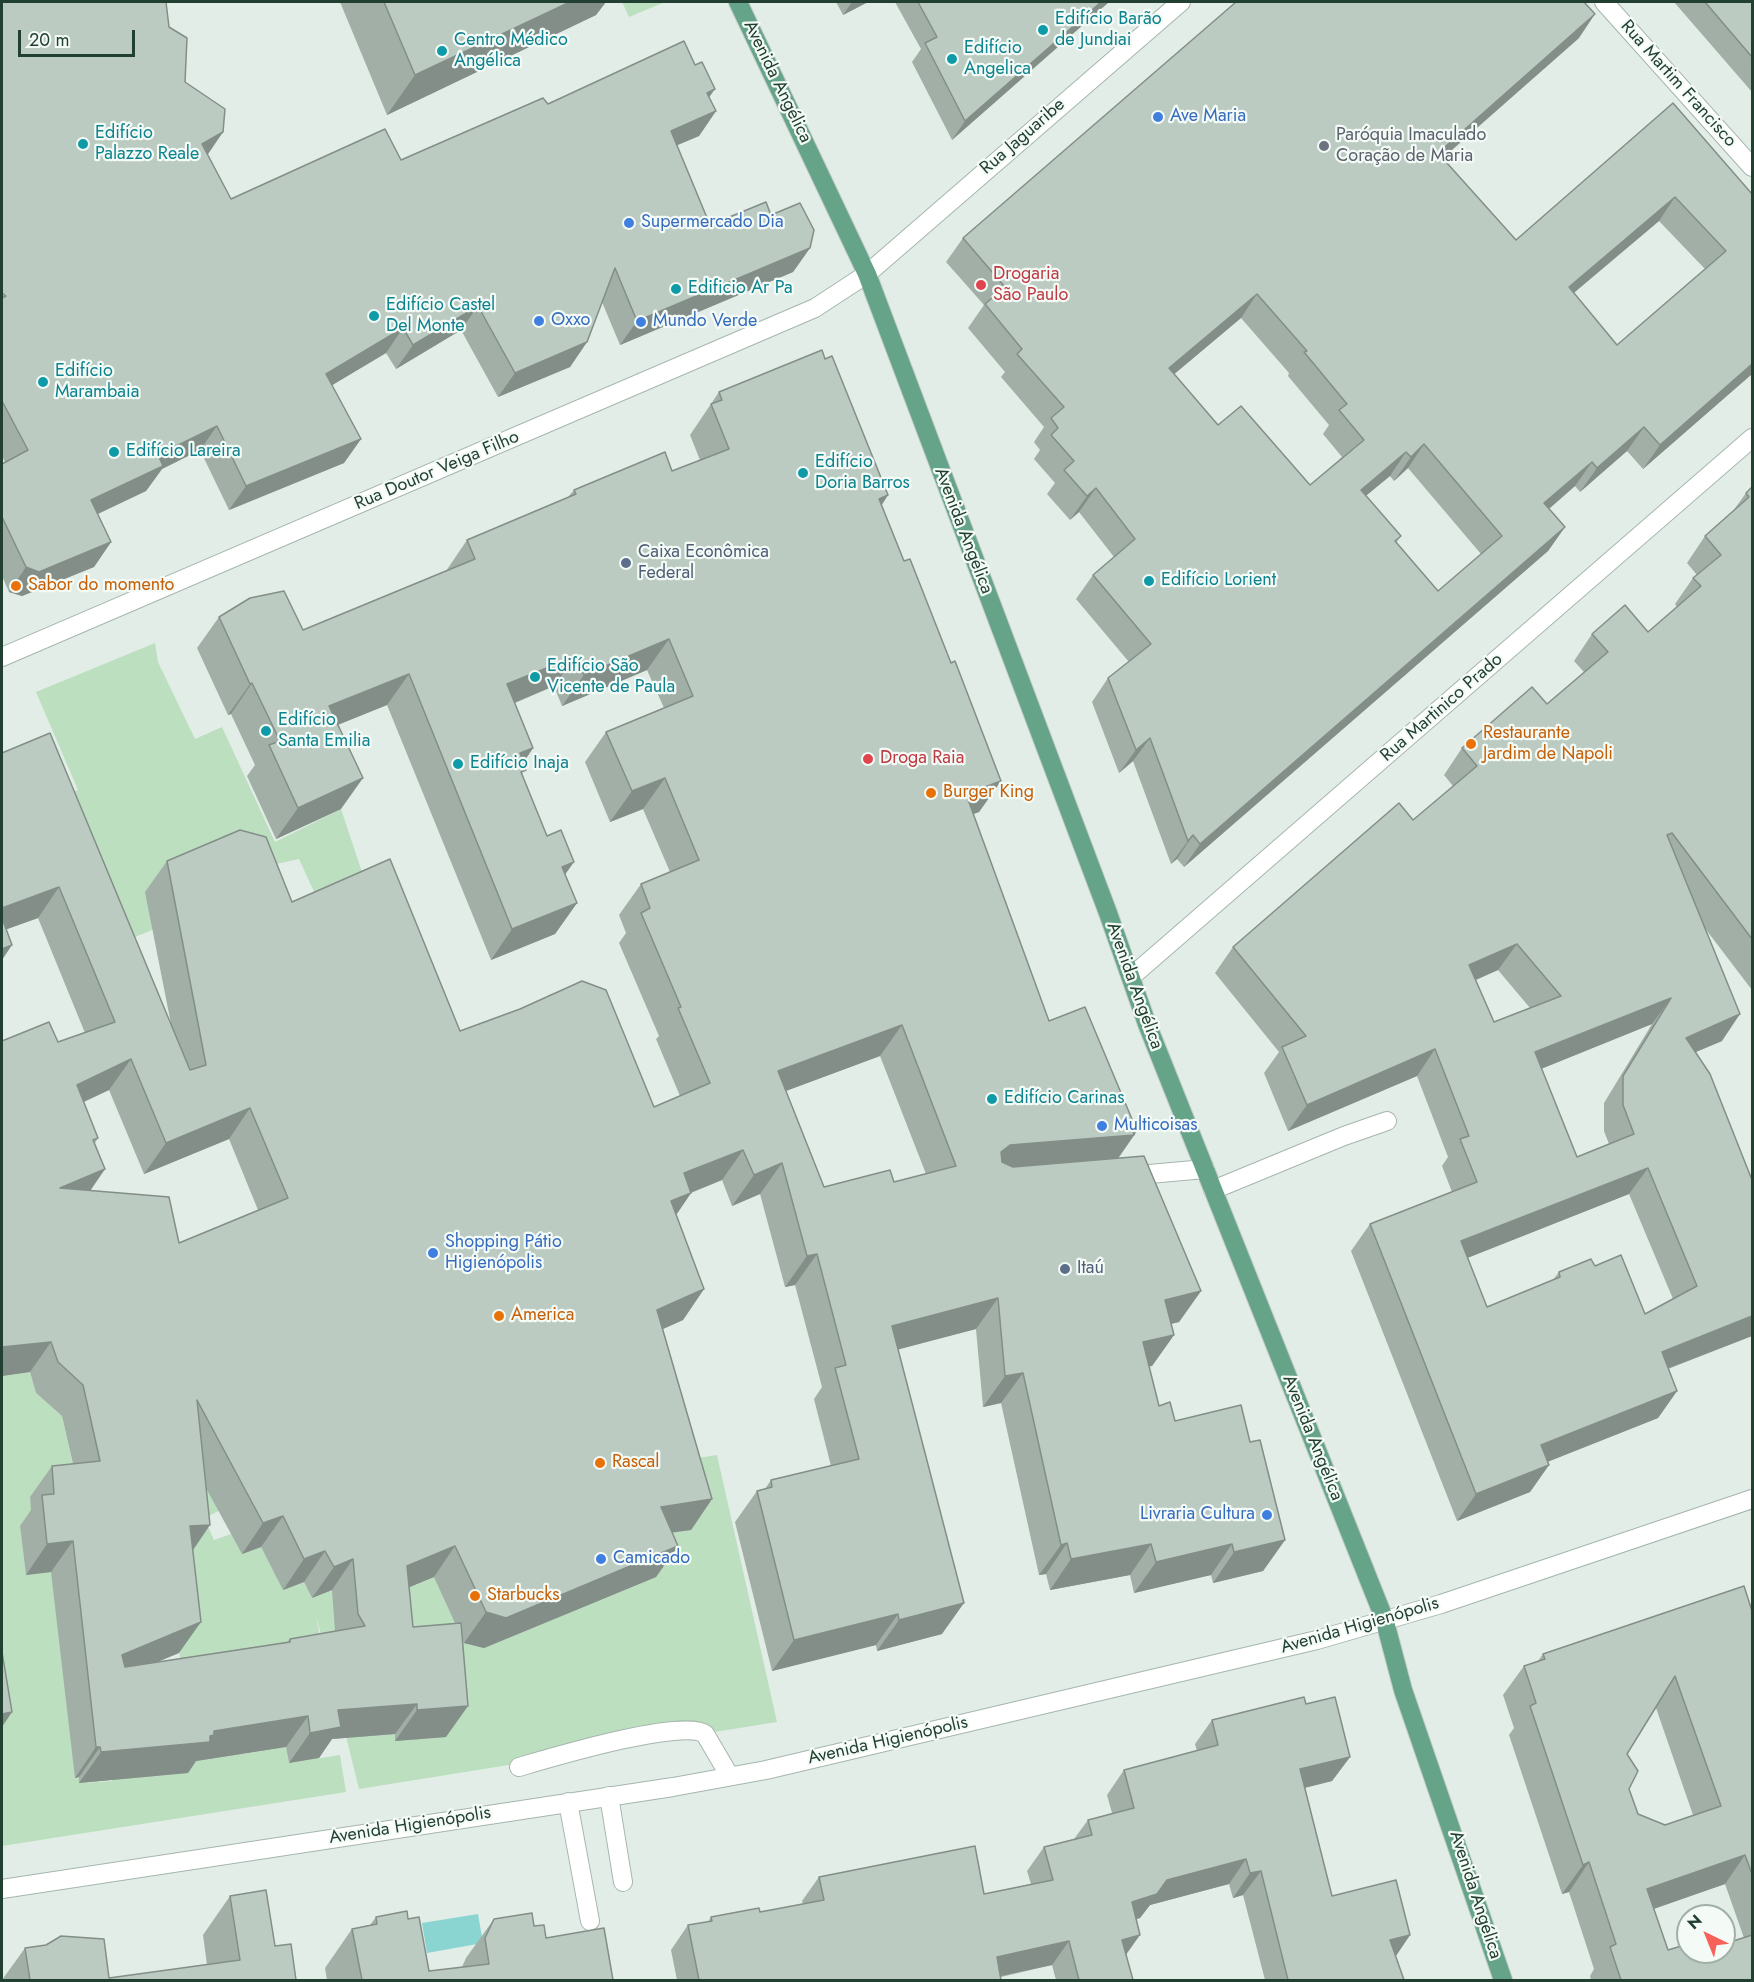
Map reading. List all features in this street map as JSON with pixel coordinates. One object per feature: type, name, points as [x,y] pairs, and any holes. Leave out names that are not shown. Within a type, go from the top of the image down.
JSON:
[{"type":"main road","name":"Avenida Angélica","points":[[738,2],[867,274],[1147,1024],[1384,1618],[1403,1690],[1503,1980]]},
{"type":"street","name":"Rua Jaguaribe","points":[[867,274],[1181,2]]},
{"type":"street","name":"Rua Martim Francisco","points":[[1604,2],[1752,167]]},
{"type":"street","name":"Rua Doutor Veiga Filho","points":[[2,657],[790,320],[838,295],[867,274]]},
{"type":"street","name":"Rua Martinico Prado","points":[[1131,977],[1752,438]]},
{"type":"street","points":[[1214,1190],[1344,1136],[1387,1121]]},
{"type":"street","points":[[1107,1177],[1161,1175],[1205,1169]]},
{"type":"street","name":"Avenida Higienópolis","points":[[2,1889],[766,1770],[1317,1640],[1384,1618],[1441,1604],[1752,1499]]},
{"type":"street","points":[[519,1767],[625,1739],[700,1730],[705,1734],[729,1776]]},
{"type":"street","points":[[609,1796],[623,1882]]},
{"type":"street","points":[[568,1802],[590,1921]]},
{"type":"green space","points":[[622,2],[665,2],[629,17]]},
{"type":"green space","points":[[155,643],[158,662],[195,739],[222,727],[275,842],[341,809],[368,890],[322,909],[299,859],[276,864],[152,930],[118,944],[58,798],[78,790],[36,692]]},
{"type":"green space","points":[[30,1372],[36,1393],[62,1416],[73,1465],[30,1497],[33,1525],[20,1526],[26,1575],[64,1570],[75,1777],[79,1777],[80,1783],[112,1781],[111,1772],[154,1767],[156,1776],[188,1773],[192,1766],[172,1586],[187,1425],[223,1509],[204,1518],[214,1540],[231,1534],[261,1547],[283,1589],[304,1582],[312,1598],[403,1561],[413,1586],[434,1577],[476,1645],[484,1648],[671,1462],[717,1455],[777,1722],[359,1789],[316,1615],[324,1660],[229,1677],[243,1754],[286,1747],[289,1763],[340,1755],[346,1792],[2,1846],[2,1376]]},
{"type":"water","points":[[478,1914],[483,1943],[427,1953],[422,1923]]},
{"type":"building","points":[[2,2],[166,2],[169,27],[187,38],[185,82],[225,109],[223,132],[202,144],[231,199],[385,129],[401,160],[543,98],[548,104],[684,41],[695,65],[702,62],[715,89],[707,93],[716,111],[671,131],[710,225],[766,202],[771,215],[800,203],[814,230],[810,248],[637,321],[615,268],[587,342],[515,373],[478,306],[413,345],[403,328],[326,374],[361,439],[246,486],[217,426],[158,455],[163,466],[91,500],[111,542],[39,572],[26,567],[2,517],[2,464],[28,450],[2,401],[2,298],[6,296],[2,293]]},
{"type":"building","points":[[384,2],[570,2],[415,75]]},
{"type":"building","points":[[918,2],[1101,2],[965,121],[925,43],[937,37]]},
{"type":"building","points":[[1236,2],[1584,2],[1595,14],[1438,153],[1516,240],[1673,103],[1752,194],[1752,364],[1660,445],[1644,427],[1597,468],[1592,462],[1544,503],[1565,527],[1200,844],[1193,835],[1188,841],[1150,738],[1136,750],[1108,678],[1151,644],[1093,575],[1135,539],[1096,488],[1087,496],[1064,470],[1074,461],[1051,435],[1058,428],[1051,418],[1064,407],[1017,354],[1022,349],[985,304],[1005,287],[963,238]],"holes":[[[1675,197],[1726,251],[1617,345],[1569,287]],[[1257,294],[1307,351],[1304,352],[1347,404],[1339,410],[1364,440],[1310,485],[1241,406],[1218,425],[1169,368]],[[1424,444],[1502,536],[1438,591],[1395,541],[1401,536],[1361,490],[1406,452],[1411,457]]]},
{"type":"building","points":[[1705,2],[1752,2],[1752,57]]},
{"type":"building","points":[[822,350],[825,359],[832,356],[888,495],[879,499],[904,561],[910,559],[951,663],[955,661],[1001,781],[966,794],[1049,1021],[1085,1007],[1137,1131],[1133,1132],[1134,1135],[1010,1145],[1001,1152],[1002,1162],[1013,1167],[1144,1156],[1201,1291],[1165,1300],[1174,1335],[1143,1342],[1159,1406],[1170,1402],[1175,1421],[1241,1405],[1250,1442],[1260,1440],[1285,1540],[1234,1552],[1232,1544],[1156,1562],[1151,1544],[1071,1559],[1067,1543],[1061,1545],[1023,1373],[1005,1376],[998,1298],[892,1326],[964,1603],[899,1620],[898,1614],[794,1640],[757,1491],[772,1487],[771,1480],[859,1459],[835,1368],[846,1365],[817,1254],[807,1256],[782,1163],[754,1175],[743,1150],[684,1173],[691,1193],[671,1201],[704,1289],[657,1310],[712,1499],[661,1507],[678,1546],[506,1618],[486,1612],[455,1546],[407,1566],[413,1627],[461,1623],[468,1706],[417,1710],[417,1704],[338,1710],[341,1727],[310,1733],[308,1716],[214,1731],[214,1735],[210,1736],[210,1742],[101,1752],[100,1747],[96,1747],[73,1541],[47,1544],[42,1495],[54,1494],[52,1466],[100,1461],[83,1385],[58,1362],[51,1342],[2,1347],[2,1041],[49,1022],[58,1042],[115,1022],[59,887],[2,908],[2,753],[50,733],[190,1070],[206,1065],[167,861],[240,830],[266,837],[292,902],[390,859],[460,1031],[520,1009],[582,981],[606,990],[654,1107],[710,1083],[641,913],[650,908],[641,884],[699,860],[665,778],[632,791],[606,732],[693,696],[669,639],[584,675],[576,656],[507,684],[533,748],[520,753],[526,770],[521,772],[547,836],[561,830],[574,862],[562,867],[577,903],[512,929],[409,674],[329,706],[363,778],[298,808],[269,745],[280,741],[219,617],[250,598],[284,591],[303,630],[475,559],[467,540],[576,494],[574,490],[665,452],[672,471],[729,449],[711,404],[722,400],[719,392]],"holes":[[[902,1025],[956,1166],[894,1182],[890,1170],[824,1187],[778,1071]],[[131,1059],[166,1143],[250,1108],[288,1198],[179,1243],[169,1197],[60,1188],[105,1169],[93,1140],[98,1138],[77,1085]],[[197,1400],[263,1523],[283,1516],[304,1559],[325,1551],[334,1567],[353,1559],[358,1614],[365,1626],[290,1639],[290,1642],[125,1667],[122,1655],[201,1622],[190,1526],[210,1525]]]},
{"type":"building","points":[[1752,487],[1752,939],[1672,833],[1667,835],[1740,1014],[1686,1038],[1710,1074],[1752,1180],[1752,1316],[1662,1352],[1677,1391],[1541,1445],[1549,1465],[1476,1494],[1370,1224],[1477,1182],[1460,1139],[1469,1136],[1435,1049],[1307,1105],[1282,1047],[1306,1036],[1233,947],[1399,803],[1413,820],[1477,766],[1462,748],[1532,687],[1547,704],[1608,652],[1592,634],[1625,605],[1648,632],[1701,586],[1693,578],[1721,555],[1705,536],[1749,497],[1746,493]],"holes":[[[1517,944],[1561,996],[1494,1022],[1469,965]],[[1671,998],[1623,1076],[1623,1105],[1634,1134],[1577,1157],[1535,1052]],[[1648,1168],[1697,1286],[1645,1314],[1621,1255],[1595,1266],[1591,1259],[1559,1272],[1560,1277],[1487,1307],[1461,1241]]]},
{"type":"building","points":[[2,918],[12,945],[2,949]]},
{"type":"building","points":[[1744,1586],[1752,1611],[1752,1874],[1745,1855],[1647,1889],[1668,1950],[1676,1948],[1676,1964],[1736,1964],[1736,1940],[1752,1935],[1752,1980],[1621,1980],[1610,1947],[1616,1944],[1589,1862],[1583,1865],[1530,1706],[1536,1703],[1524,1666],[1545,1659],[1543,1654]],"holes":[[[1675,1676],[1721,1806],[1665,1825],[1638,1814],[1629,1789],[1638,1771],[1627,1754]]]},
{"type":"building","points":[[2,1652],[12,1712],[2,1714]]},
{"type":"building","points":[[1304,1697],[1306,1704],[1335,1697],[1350,1757],[1300,1769],[1332,1896],[1396,1880],[1410,1935],[1390,1940],[1404,1980],[1288,1980],[1261,1871],[1250,1873],[1246,1859],[1167,1880],[1157,1894],[1132,1902],[1140,1935],[1122,1940],[1133,1980],[1079,1980],[1069,1941],[997,1957],[1001,1980],[699,1980],[688,1925],[712,1921],[711,1917],[759,1908],[760,1912],[824,1900],[819,1877],[975,1846],[984,1894],[1053,1880],[1044,1847],[1092,1835],[1088,1820],[1134,1808],[1124,1770],[1218,1745],[1212,1720]]},
{"type":"building","points":[[266,1890],[275,1946],[291,1944],[296,1980],[30,1980],[25,1948],[46,1945],[61,1936],[104,1939],[109,1978],[240,1960],[230,1896]]},
{"type":"building","points":[[407,1911],[408,1919],[419,1917],[429,1971],[489,1964],[485,1938],[494,1919],[532,1913],[534,1926],[544,1925],[546,1938],[604,1928],[613,1980],[362,1980],[352,1929],[377,1924],[376,1917]]},
{"type":"place","name":"Edifício Barão de Jundiai","points":[[1043,30]]},
{"type":"place","name":"Centro Médico Angélica","points":[[442,51]]},
{"type":"place","name":"Edifício Angelica","points":[[952,59]]},
{"type":"place","name":"Ave Maria","points":[[1158,117]]},
{"type":"place","name":"Edifício Palazzo Reale","points":[[83,144]]},
{"type":"place","name":"Paróquia Imaculado Coração de Maria","points":[[1324,146]]},
{"type":"place","name":"Supermercado Dia","points":[[629,223]]},
{"type":"place","name":"Drogaria São Paulo","points":[[981,285]]},
{"type":"place","name":"Edificio Ar Pa","points":[[676,289]]},
{"type":"place","name":"Edifício Castel Del Monte","points":[[374,316]]},
{"type":"place","name":"Oxxo","points":[[539,321]]},
{"type":"place","name":"Mundo Verde","points":[[641,322]]},
{"type":"place","name":"Edifício Marambaia","points":[[43,382]]},
{"type":"place","name":"Edifício Lareira","points":[[114,452]]},
{"type":"place","name":"Edifício Doria Barros","points":[[803,473]]},
{"type":"place","name":"Caixa Econômica Federal","points":[[626,563]]},
{"type":"place","name":"Edifício Lorient","points":[[1149,581]]},
{"type":"place","name":"Sabor do momento","points":[[16,586]]},
{"type":"place","name":"Edifício São Vicente de Paula","points":[[535,677]]},
{"type":"place","name":"Edifício Santa Emilia","points":[[266,731]]},
{"type":"place","name":"Restaurante Jardim de Napoli","points":[[1471,744]]},
{"type":"place","name":"Droga Raia","points":[[868,759]]},
{"type":"place","name":"Edifício Inaja","points":[[458,764]]},
{"type":"place","name":"Burger King","points":[[931,793]]},
{"type":"place","name":"Edifício Carinas","points":[[992,1099]]},
{"type":"place","name":"Multicoisas","points":[[1102,1126]]},
{"type":"place","name":"Shopping Pátio Higienópolis","points":[[433,1253]]},
{"type":"place","name":"Itaú","points":[[1065,1269]]},
{"type":"place","name":"America","points":[[499,1316]]},
{"type":"place","name":"Rascal","points":[[600,1463]]},
{"type":"place","name":"Livraria Cultura","points":[[1267,1515]]},
{"type":"place","name":"Camicado","points":[[601,1559]]},
{"type":"place","name":"Starbucks","points":[[475,1596]]}]
